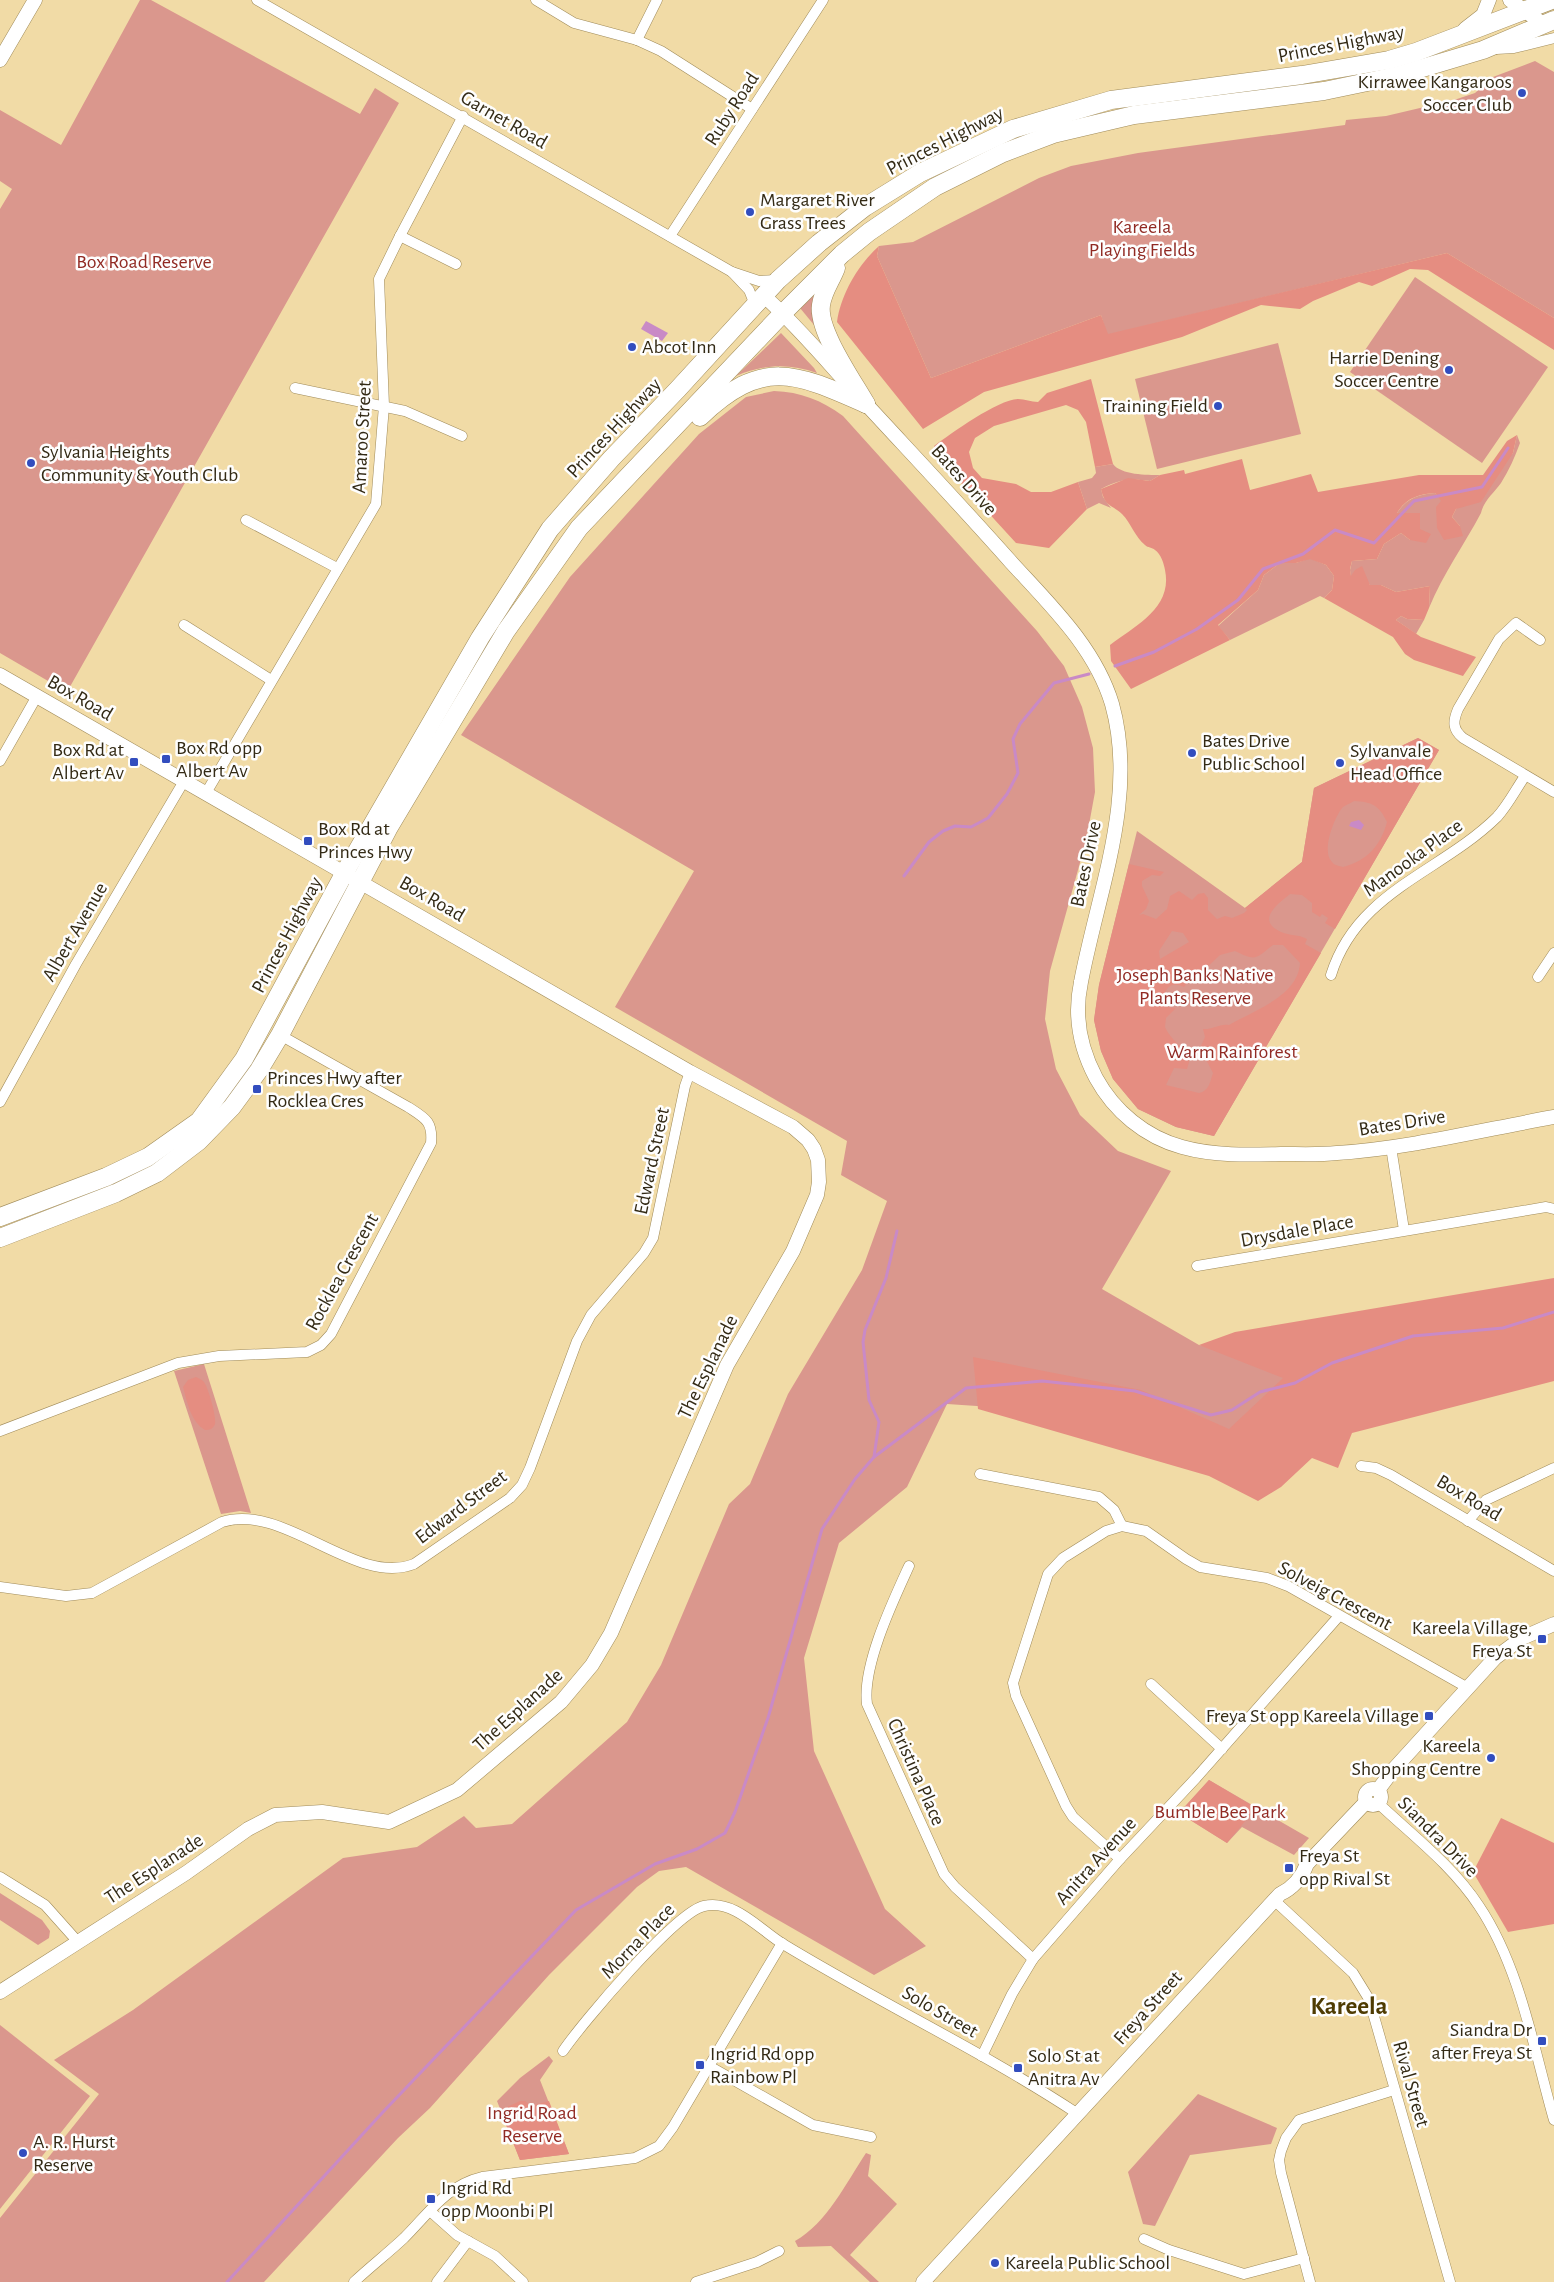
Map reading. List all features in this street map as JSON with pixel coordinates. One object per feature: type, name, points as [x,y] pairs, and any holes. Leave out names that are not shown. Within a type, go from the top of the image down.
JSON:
[{"type":"highway","name":"Princes Highway","points":[[0,1217],[106,1177],[148,1157],[199,1121],[244,1059],[353,877],[485,630],[550,529],[611,459],[778,280],[818,243],[865,207],[920,173],[1013,129],[1111,100],[1363,65],[1416,52],[1455,38],[1530,6],[1552,0]]},
{"type":"highway","name":"Princes Highway","points":[[0,1238],[116,1193],[156,1173],[199,1141],[232,1107],[259,1070],[280,1035],[353,877],[398,813],[521,608],[579,528],[783,313],[842,254],[899,210],[935,187],[1003,153],[1053,134],[1134,115],[1358,85],[1406,74],[1484,50],[1549,22]]},
{"type":"highway","points":[[842,254],[823,296],[821,319],[829,339],[866,404]]},
{"type":"highway","points":[[674,428],[696,420],[714,403],[745,383],[772,376],[791,376],[810,381],[866,404]]},
{"type":"street","points":[[0,60],[35,0]]},
{"type":"street","name":"Garnet Road","points":[[257,0],[463,116],[732,272],[759,281],[778,280]]},
{"type":"street","points":[[536,0],[574,23],[638,40],[661,51],[752,109]]},
{"type":"street","points":[[638,40],[657,0]]},
{"type":"street","name":"Ruby Road","points":[[670,236],[823,0]]},
{"type":"street","points":[[1455,38],[1483,14],[1489,0]]},
{"type":"street","points":[[1510,0],[1530,6],[1549,22]]},
{"type":"street","points":[[1484,50],[1514,48],[1554,38]]},
{"type":"street","name":"Amaroo Street","points":[[206,793],[376,504],[384,406],[379,279],[463,116]]},
{"type":"street","points":[[400,236],[456,264]]},
{"type":"street","name":"Garnet Road","points":[[732,272],[760,300]]},
{"type":"street","name":"Bates Drive","points":[[760,300],[783,313],[916,456],[1053,609],[1081,643],[1100,671],[1111,700],[1118,729],[1122,761],[1120,796],[1112,844],[1080,987],[1077,1021],[1084,1049],[1093,1073],[1107,1097],[1131,1121],[1148,1133],[1176,1146],[1240,1155],[1327,1154],[1391,1147],[1554,1117]]},
{"type":"street","points":[[295,388],[405,411],[462,436]]},
{"type":"street","points":[[246,520],[337,568]]},
{"type":"street","points":[[1540,640],[1516,623],[1499,639],[1458,709],[1454,721],[1454,729],[1463,738],[1554,792]]},
{"type":"street","points":[[184,625],[271,680]]},
{"type":"street","name":"Box Road","points":[[0,675],[690,1072],[793,1127]]},
{"type":"street","points":[[0,761],[37,696]]},
{"type":"street","name":"Manooka Place","points":[[1331,974],[1340,951],[1370,910],[1489,824],[1505,806],[1525,776]]},
{"type":"street","name":"Albert Avenue","points":[[0,1102],[76,964],[184,781]]},
{"type":"street","points":[[1538,977],[1554,953]]},
{"type":"street","name":"Rocklea Crescent","points":[[0,1431],[178,1363],[219,1356],[307,1352],[321,1346],[331,1334],[431,1143],[432,1130],[425,1118],[408,1107],[280,1035]]},
{"type":"street","name":"Edward Street","points":[[0,1587],[66,1596],[92,1593],[222,1522],[244,1518],[266,1522],[364,1562],[391,1569],[403,1568],[414,1564],[510,1498],[522,1485],[530,1468],[577,1341],[591,1315],[644,1253],[653,1238],[685,1086],[690,1072]]},
{"type":"street","name":"The Esplanade","points":[[0,1992],[186,1874],[248,1829],[275,1815],[322,1812],[389,1822],[457,1790],[570,1693],[592,1666],[611,1633],[727,1365],[793,1251],[817,1195],[820,1176],[818,1160],[808,1140],[793,1127]]},
{"type":"street","points":[[1391,1147],[1404,1230]]},
{"type":"street","name":"Drysdale Place","points":[[1197,1266],[1404,1230],[1546,1207],[1554,1208]]},
{"type":"street","name":"Box Road","points":[[1361,1466],[1376,1468],[1391,1475],[1554,1571]]},
{"type":"street","points":[[1468,1521],[1486,1500],[1554,1468]]},
{"type":"street","points":[[980,1474],[1100,1498],[1114,1510],[1122,1526],[1106,1531],[1078,1548],[1063,1558],[1048,1574],[1014,1683],[1016,1696],[1066,1806],[1073,1817],[1120,1859]]},
{"type":"street","name":"Solveig Crescent","points":[[1122,1526],[1146,1530],[1186,1560],[1200,1567],[1267,1578],[1288,1586],[1468,1688]]},
{"type":"street","name":"Christina Place","points":[[909,1566],[890,1609],[872,1664],[867,1685],[867,1704],[944,1874],[955,1887],[1033,1959]]},
{"type":"street","name":"Anitra Avenue","points":[[982,2056],[1012,1994],[1033,1959],[1120,1859],[1222,1749],[1340,1616]]},
{"type":"street","name":"Freya Street","points":[[923,2282],[1277,1897],[1282,1884],[1296,1868],[1307,1864],[1374,1798],[1468,1688],[1510,1646],[1528,1635],[1554,1624]]},
{"type":"street","points":[[1151,1684],[1222,1749]]},
{"type":"street","name":"Siandra Drive","points":[[1374,1798],[1441,1859],[1458,1878],[1479,1906],[1498,1939],[1513,1974],[1554,2120]]},
{"type":"street","points":[[0,1877],[45,1905],[78,1942]]},
{"type":"street","name":"Rival Street","points":[[1277,1897],[1353,1973],[1365,1989],[1450,2282]]},
{"type":"street","name":"Morna Place","points":[[563,2051],[578,2028],[673,1925],[696,1908],[712,1905],[729,1908],[782,1944]]},
{"type":"street","points":[[354,2282],[450,2191],[474,2179],[635,2158],[659,2146],[673,2127],[782,1944]]},
{"type":"street","name":"Solo Street","points":[[782,1944],[982,2056],[1078,2114]]},
{"type":"street","points":[[709,2066],[813,2125],[871,2137]]},
{"type":"street","points":[[1310,2282],[1279,2160],[1286,2138],[1293,2127],[1304,2118],[1394,2090]]},
{"type":"street","points":[[430,2211],[468,2242],[495,2256],[523,2282]]},
{"type":"street","points":[[1144,2238],[1169,2250],[1244,2274],[1304,2258]]},
{"type":"street","points":[[437,2282],[468,2242]]},
{"type":"street","points":[[696,2282],[757,2262],[779,2251]]},
{"type":"green space","name":"Box Road Reserve","points":[[140,0],[151,0],[360,114],[375,88],[399,103],[67,692],[0,653],[0,209],[12,189],[0,181],[0,110],[61,145]]},
{"type":"green space","name":"Kareela Playing Fields","points":[[1535,61],[1554,72],[1554,318],[1447,253],[1107,335],[1101,315],[931,378],[877,256],[879,246],[913,242],[1039,178],[1071,166],[1138,153],[1345,125],[1346,120],[1386,116],[1454,100],[1475,93],[1493,77]]},
{"type":"green space","points":[[879,246],[877,256],[931,378],[1101,315],[1108,334],[1447,253],[1554,318],[1554,350],[1428,270],[1410,269],[1372,286],[1359,282],[1313,301],[1300,309],[1261,305],[1182,337],[984,392],[923,429],[837,322],[842,301],[852,281],[864,262]]},
{"type":"green space","name":"Harrie Dening Soccer Centre","points":[[1415,277],[1548,367],[1482,463],[1350,372]]},
{"type":"green space","points":[[814,295],[819,331],[800,308]]},
{"type":"green space","points":[[781,333],[817,373],[786,366],[776,366],[757,369],[736,376]]},
{"type":"green space","name":"Training Field","points":[[1278,343],[1301,434],[1157,469],[1135,379]]},
{"type":"green space","points":[[1091,379],[1113,464],[1095,467],[1086,422],[1078,410],[1066,405],[994,426],[975,438],[969,452],[973,468],[982,478],[1016,484],[1031,492],[1051,492],[1078,482],[1087,509],[1049,548],[1016,543],[940,460],[934,446],[975,418],[999,405],[1018,399],[1038,402],[1047,393]]},
{"type":"green space","points":[[774,391],[802,395],[827,405],[843,416],[1037,631],[1064,666],[1082,707],[1093,748],[1095,792],[1086,841],[1050,971],[1045,1019],[1056,1069],[1080,1115],[1118,1151],[1171,1171],[1102,1289],[1199,1345],[1366,1385],[1287,1480],[1142,1417],[947,1404],[907,1487],[839,1543],[804,1658],[814,1751],[885,1909],[926,1946],[874,1975],[686,1867],[659,1871],[637,1887],[549,1975],[430,2108],[398,2138],[264,2282],[0,2282],[0,2218],[99,2094],[54,2060],[133,2010],[343,1858],[417,1847],[464,1816],[476,1828],[512,1824],[627,1722],[661,1665],[729,1504],[750,1484],[788,1394],[862,1270],[887,1201],[841,1175],[847,1141],[615,1007],[694,871],[461,735],[570,577],[699,434],[746,397]]},
{"type":"green space","points":[[1517,435],[1520,443],[1509,468],[1501,483],[1484,504],[1481,513],[1429,608],[1430,586],[1396,592],[1381,585],[1370,585],[1365,578],[1351,577],[1352,561],[1377,559],[1384,544],[1401,533],[1410,540],[1420,529],[1420,513],[1397,513],[1404,504],[1413,498],[1435,493],[1442,501],[1437,528],[1460,526],[1452,517],[1456,509],[1513,453]]},
{"type":"green space","points":[[1517,435],[1513,453],[1481,502],[1456,509],[1452,517],[1460,526],[1463,536],[1444,540],[1437,528],[1436,507],[1441,501],[1435,493],[1424,494],[1409,500],[1397,513],[1420,513],[1420,529],[1431,534],[1426,543],[1410,540],[1401,533],[1384,544],[1377,559],[1352,561],[1350,569],[1351,576],[1355,570],[1362,566],[1370,585],[1381,585],[1396,592],[1430,586],[1429,608],[1424,620],[1407,619],[1401,616],[1396,620],[1421,637],[1476,657],[1463,676],[1414,660],[1405,654],[1393,637],[1324,598],[1332,590],[1334,576],[1326,565],[1310,559],[1296,563],[1280,563],[1264,575],[1258,590],[1218,625],[1230,640],[1131,689],[1111,661],[1110,645],[1150,615],[1163,595],[1166,583],[1165,568],[1159,554],[1142,542],[1122,514],[1104,499],[1101,489],[1128,478],[1150,481],[1160,475],[1184,470],[1185,474],[1242,459],[1250,490],[1311,474],[1318,492],[1419,475],[1483,475],[1507,441]]},
{"type":"green space","points":[[1113,464],[1117,468],[1128,472],[1160,475],[1150,481],[1119,481],[1101,489],[1103,497],[1111,508],[1099,503],[1087,509],[1078,482],[1092,478],[1096,473],[1095,467]]},
{"type":"green space","points":[[1310,558],[1326,565],[1334,576],[1332,590],[1324,598],[1320,596],[1230,640],[1218,626],[1258,590],[1264,575],[1280,563],[1296,563]]},
{"type":"green space","points":[[1401,616],[1407,619],[1424,620],[1416,634],[1396,620]]},
{"type":"green space","name":"Joseph Banks Native Plants Reserve","points":[[1418,738],[1439,750],[1214,1136],[1176,1127],[1138,1109],[1113,1079],[1101,1051],[1094,1020],[1099,985],[1137,831],[1245,908],[1302,862],[1314,788]]},
{"type":"green space","name":"Joseph Banks Native Plants Reserve","points":[[1418,738],[1439,750],[1335,929],[1325,923],[1328,918],[1322,914],[1320,917],[1312,912],[1312,903],[1302,895],[1290,894],[1271,912],[1269,917],[1273,927],[1281,932],[1307,939],[1305,944],[1321,953],[1214,1136],[1176,1127],[1138,1109],[1113,1079],[1101,1051],[1094,1020],[1099,985],[1129,864],[1164,872],[1160,876],[1152,875],[1142,881],[1142,886],[1149,901],[1146,909],[1139,915],[1143,914],[1156,919],[1167,909],[1170,896],[1179,891],[1192,900],[1198,894],[1204,893],[1208,898],[1208,910],[1217,919],[1225,916],[1232,918],[1244,913],[1247,910],[1245,908],[1302,862],[1314,788]],"holes":[[[1354,801],[1366,802],[1378,808],[1387,822],[1381,838],[1372,851],[1359,861],[1343,867],[1332,862],[1329,857],[1328,843],[1339,812],[1343,807]],[[1172,931],[1183,933],[1189,942],[1160,959],[1159,951]],[[1273,945],[1283,945],[1300,963],[1292,984],[1274,1001],[1229,1025],[1203,1029],[1205,1037],[1200,1048],[1213,1073],[1209,1086],[1205,1090],[1199,1093],[1166,1085],[1174,1068],[1187,1069],[1189,1062],[1184,1052],[1165,1027],[1166,1018],[1176,1008],[1167,1007],[1163,1001],[1167,989],[1172,985],[1184,987],[1192,976],[1203,971],[1220,955],[1235,951],[1248,957],[1259,956]]]},
{"type":"green space","points":[[1554,1278],[1554,1381],[1352,1433],[1338,1468],[1312,1458],[1281,1487],[1258,1501],[1209,1476],[978,1409],[973,1357],[1141,1390],[1229,1429],[1283,1378],[1199,1345],[1235,1332]]},
{"type":"green space","points":[[204,1364],[251,1513],[240,1511],[221,1514],[174,1371]]},
{"type":"green space","points":[[196,1377],[205,1384],[212,1402],[215,1424],[210,1429],[205,1430],[196,1422],[190,1411],[183,1387],[188,1380]]},
{"type":"green space","name":"Bumble Bee Park","points":[[1209,1780],[1309,1838],[1294,1855],[1242,1827],[1227,1843],[1179,1813]]},
{"type":"green space","name":"Bumble Bee Park","points":[[1209,1780],[1256,1808],[1227,1843],[1179,1813]]},
{"type":"green space","points":[[1501,1818],[1554,1843],[1554,1924],[1508,1932],[1473,1872]]},
{"type":"green space","points":[[0,1893],[42,1920],[50,1931],[49,1938],[38,1945],[0,1920]]},
{"type":"green space","name":"A. R. Hurst Reserve","points":[[0,2025],[90,2096],[0,2209]]},
{"type":"green space","name":"Ingrid Road Reserve","points":[[549,2056],[553,2061],[540,2080],[569,2154],[520,2160],[497,2101],[520,2078]]},
{"type":"green space","points":[[1198,2094],[1277,2128],[1271,2144],[1190,2155],[1155,2226],[1143,2224],[1128,2172]]},
{"type":"green space","name":"Ingrid Road Reserve","points":[[520,2101],[525,2101],[531,2106],[549,2101],[569,2154],[520,2160],[500,2110]]},
{"type":"green space","points":[[866,2153],[871,2155],[868,2176],[897,2204],[850,2255],[879,2282],[870,2282],[831,2246],[798,2247],[795,2241],[817,2224],[835,2202]]},
{"type":"shaded area","points":[[646,321],[668,333],[662,341],[641,329]]},
{"type":"shaded area","points":[[1359,820],[1364,825],[1361,830],[1349,826],[1351,822]]},
{"type":"waterway","points":[[1115,666],[1154,652],[1197,629],[1238,600],[1263,569],[1303,554],[1335,530],[1374,543],[1414,501],[1482,487],[1508,448]]},
{"type":"waterway","points":[[904,876],[929,842],[943,831],[955,826],[971,827],[988,818],[1007,794],[1018,773],[1013,739],[1020,724],[1054,683],[1089,674]]},
{"type":"waterway","points":[[874,1457],[879,1422],[869,1400],[863,1342],[865,1330],[886,1278],[897,1231]]},
{"type":"waterway","points":[[227,2282],[383,2112],[576,1910],[655,1864],[697,1849],[725,1833],[735,1812],[768,1718],[822,1529],[855,1479],[874,1457],[966,1388],[1042,1381],[1135,1391],[1211,1415],[1232,1410],[1260,1392],[1295,1383],[1332,1363],[1413,1336],[1503,1328],[1554,1312]]},
{"type":"place","name":"Kirrawee Kangaroos Soccer Club","points":[[1522,93]]},
{"type":"place","name":"Margaret River Grass Trees","points":[[750,212]]},
{"type":"place","name":"Abcot Inn","points":[[632,347]]},
{"type":"place","name":"Harrie Dening Soccer Centre","points":[[1449,370]]},
{"type":"place","name":"Training Field","points":[[1218,406]]},
{"type":"place","name":"Sylvania Heights Community & Youth Club","points":[[31,463]]},
{"type":"place","name":"Bates Drive Public School","points":[[1192,753]]},
{"type":"place","name":"Box Rd opp Albert Av","points":[[166,759]]},
{"type":"place","name":"Box Rd at Albert Av","points":[[134,762]]},
{"type":"place","name":"Sylvanvale Head Office","points":[[1340,763]]},
{"type":"place","name":"Box Rd at Princes Hwy","points":[[308,841]]},
{"type":"place","name":"Princes Hwy after Rocklea Cres","points":[[257,1089]]},
{"type":"place","name":"Kareela Village, Freya St","points":[[1542,1639]]},
{"type":"place","name":"Freya St opp Kareela Village","points":[[1429,1716]]},
{"type":"place","name":"Kareela Shopping Centre","points":[[1491,1758]]},
{"type":"place","name":"Freya St opp Rival St","points":[[1289,1868]]},
{"type":"place","name":"Siandra Dr after Freya St","points":[[1542,2041]]},
{"type":"place","name":"Ingrid Rd opp Rainbow Pl","points":[[700,2065]]},
{"type":"place","name":"Solo St at Anitra Av","points":[[1018,2068]]},
{"type":"place","name":"A. R. Hurst Reserve","points":[[23,2153]]},
{"type":"place","name":"Ingrid Rd opp Moonbi Pl","points":[[431,2199]]},
{"type":"place","name":"Kareela Public School","points":[[995,2263]]},
{"type":"district","name":"Kareela","points":[[1349,2006]]},
{"type":"park label","name":"Warm Rainforest","points":[[1232,1052]]}]
